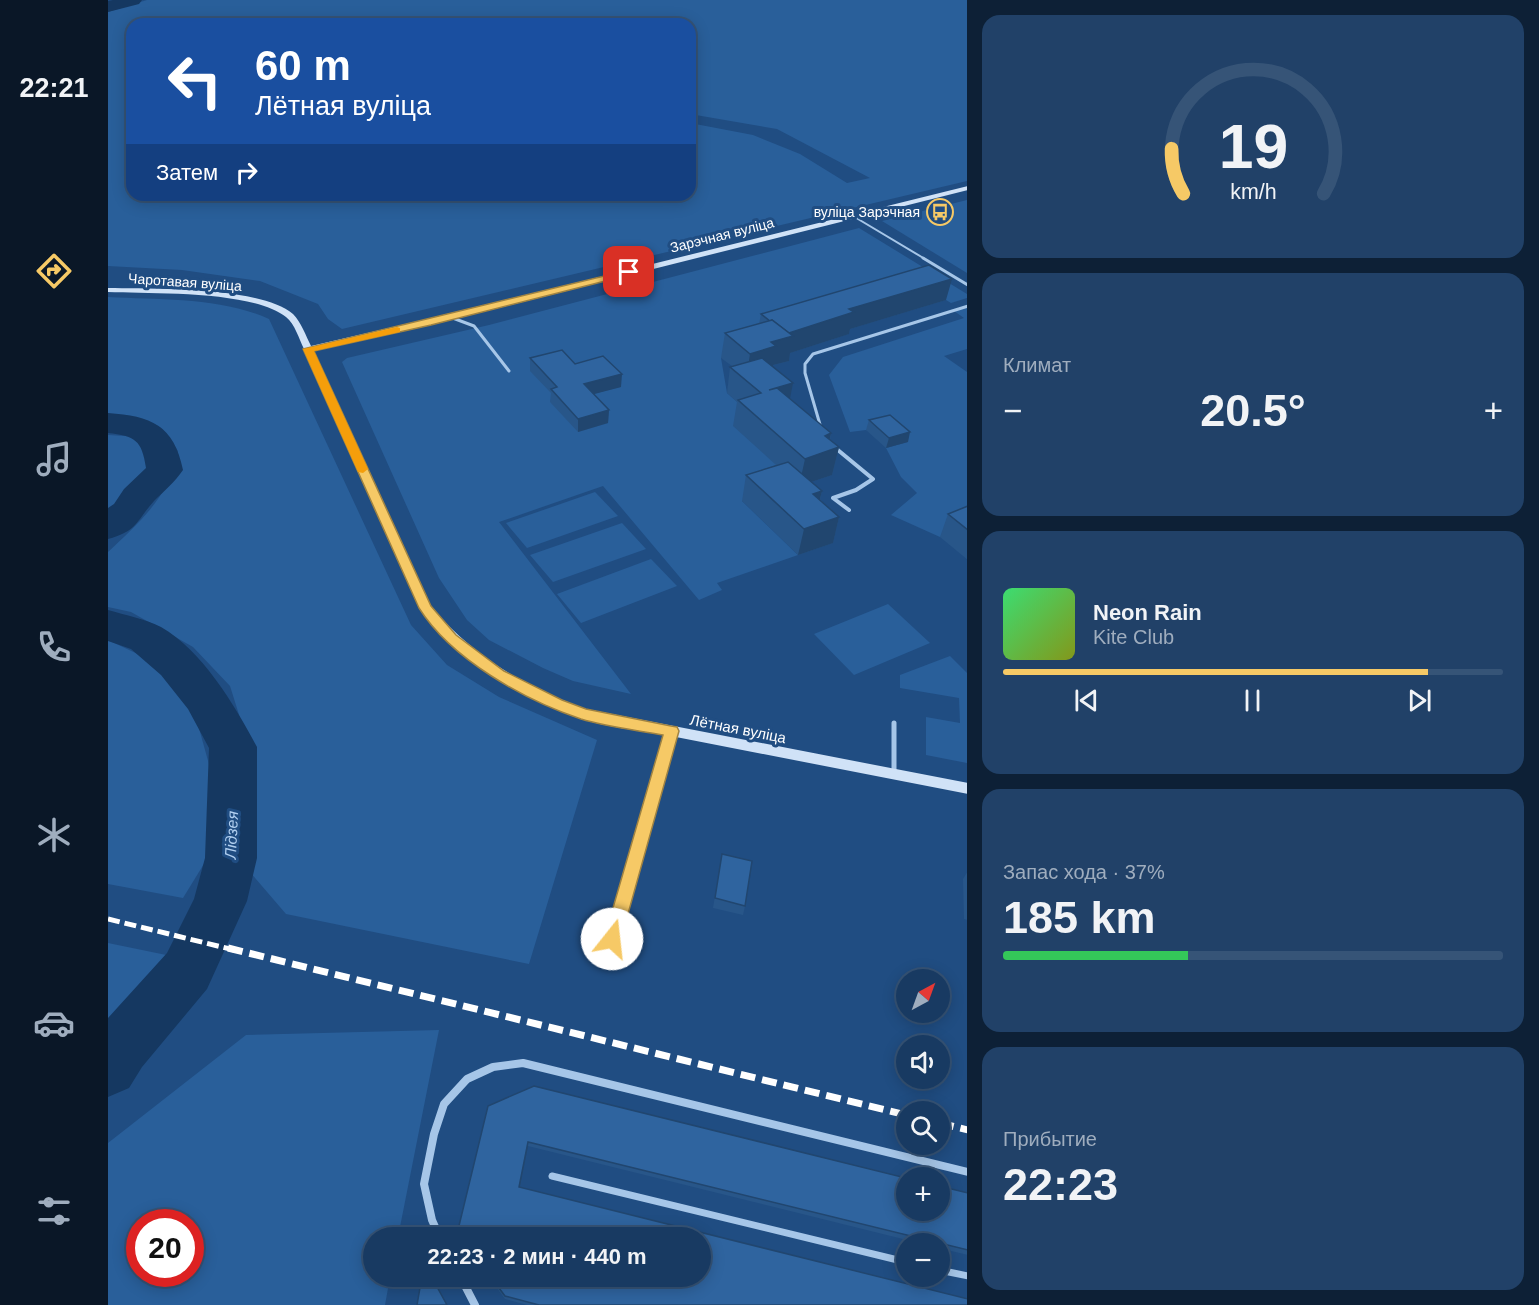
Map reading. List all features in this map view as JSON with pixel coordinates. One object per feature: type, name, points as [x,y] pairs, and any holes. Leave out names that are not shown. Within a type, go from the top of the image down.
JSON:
[{"type":"street","name":"Зарэчная вуліца","points":[[308,349],[450,317],[967,188]]},
{"type":"street","name":"Чаротавая вуліца","points":[[108,290],[234,297],[263,302],[283,310],[292,318],[308,349]]},
{"type":"street","name":"Лётная вуліца","points":[[308,349],[425,608],[451,638],[500,675],[557,704],[584,714],[967,789]]},
{"type":"street","points":[[435,1227],[424,1184],[434,1134],[444,1104],[467,1079],[493,1068],[523,1063],[967,1172]]},
{"type":"street","points":[[466,1287],[475,1305]]},
{"type":"lane","points":[[853,216],[967,284]]},
{"type":"lane","points":[[824,438],[805,373],[805,364],[813,354],[967,306]]},
{"type":"lane","points":[[450,317],[474,326],[509,370]]},
{"type":"lane","points":[[832,445],[873,479],[856,490],[833,498],[849,510]]},
{"type":"lane","points":[[894,723],[894,775]]},
{"type":"lane","points":[[612,939],[671,731]]},
{"type":"lane","points":[[552,1176],[896,1260]]},
{"type":"lane","points":[[950,1272],[967,1276]]},
{"type":"shaded area","points":[[147,0],[967,0],[967,181],[342,329],[328,319],[318,304],[260,281],[182,270],[108,266],[108,12]]},
{"type":"shaded area","points":[[967,200],[967,273],[882,221]]},
{"type":"shaded area","points":[[859,228],[967,294],[967,298],[951,303],[923,286],[721,358],[727,393],[757,419],[796,483],[742,501],[798,555],[717,583],[722,590],[699,600],[603,486],[499,522],[631,694],[573,681],[543,668],[489,640],[467,620],[439,578],[342,362],[347,358],[489,325]]},
{"type":"shaded area","points":[[108,297],[210,303],[269,319],[411,625],[447,665],[499,697],[597,740],[529,964],[286,914],[250,872],[251,753],[230,686],[193,647],[131,612],[108,607],[108,552],[142,519],[161,495],[174,467],[178,451],[160,427],[128,417],[108,415]]},
{"type":"shaded area","points":[[967,306],[967,349],[944,356],[967,372],[967,526],[940,537],[891,515],[917,493],[901,477],[886,448],[907,442],[866,430],[850,432],[829,375],[843,357],[964,318],[954,311]]},
{"type":"shaded area","points":[[108,435],[140,437],[154,457],[142,483],[108,516]]},
{"type":"shaded area","points":[[595,492],[618,516],[527,548],[506,523]]},
{"type":"shaded area","points":[[622,523],[646,549],[553,582],[530,555]]},
{"type":"shaded area","points":[[651,559],[677,586],[581,623],[557,594]]},
{"type":"shaded area","points":[[888,604],[930,643],[854,675],[814,634]]},
{"type":"shaded area","points":[[108,640],[163,666],[192,703],[210,768],[210,854],[183,898],[108,884]]},
{"type":"shaded area","points":[[950,656],[967,673],[967,763],[926,755],[926,717],[960,723],[959,698],[900,688],[900,675]]},
{"type":"shaded area","points":[[108,943],[176,957],[108,1052]]},
{"type":"shaded area","points":[[439,1030],[400,1227],[363,1227],[363,1287],[388,1287],[385,1305],[108,1305],[108,1143],[246,1035]]},
{"type":"building","points":[[929,265],[952,279],[849,309],[854,312],[789,333],[761,314]]},
{"type":"building","points":[[772,320],[793,336],[771,342],[776,346],[750,354],[725,333]]},
{"type":"building","points":[[562,350],[575,364],[603,356],[622,374],[584,384],[609,410],[578,419],[551,389],[557,387],[530,358]]},
{"type":"building","points":[[762,358],[793,383],[769,390],[777,388],[831,433],[825,436],[839,447],[805,459],[738,400],[761,393],[730,367]]},
{"type":"building","points":[[890,415],[910,432],[889,438],[869,420]]},
{"type":"building","points":[[788,462],[822,491],[813,494],[839,517],[804,529],[746,475]]},
{"type":"building","points":[[967,506],[967,529],[948,514]]},
{"type":"building","points":[[722,854],[752,861],[745,906],[715,898]]},
{"type":"building","points":[[534,1086],[896,1176],[896,1221],[950,1221],[950,1189],[967,1193],[967,1250],[950,1246],[950,1233],[899,1233],[528,1142],[519,1187],[679,1227],[459,1227],[488,1106]]},
{"type":"building","points":[[711,1235],[896,1281],[896,1287],[920,1287],[967,1299],[967,1305],[539,1305],[505,1296],[498,1287],[711,1287]]},
{"type":"building","points":[[420,1287],[437,1287],[447,1305],[417,1305]]},
{"type":"waterway","name":"Лідзея","points":[[108,7],[133,0]]},
{"type":"waterway","name":"Лідзея","points":[[108,423],[132,426],[148,433],[159,447],[165,470],[137,497],[128,512],[108,527]]},
{"type":"waterway","name":"Лідзея","points":[[108,625],[146,638],[177,664],[204,697],[233,747],[231,858],[220,901],[187,971],[121,1047],[108,1067]]},
{"type":"railway","points":[[108,919],[234,950]]},
{"type":"railway","points":[[228,948],[896,1113]]},
{"type":"railway","points":[[950,1126],[967,1130]]},
{"type":"slow traffic","points":[[363,469],[308,349],[397,330]]},
{"type":"place","name":"вуліца Зарэчная","points":[[940,212]]},
{"type":"route","points":[[612,939],[671,731],[584,714],[557,704],[500,675],[477,660],[451,638],[425,608],[308,349],[431,322],[629,272]]}]
